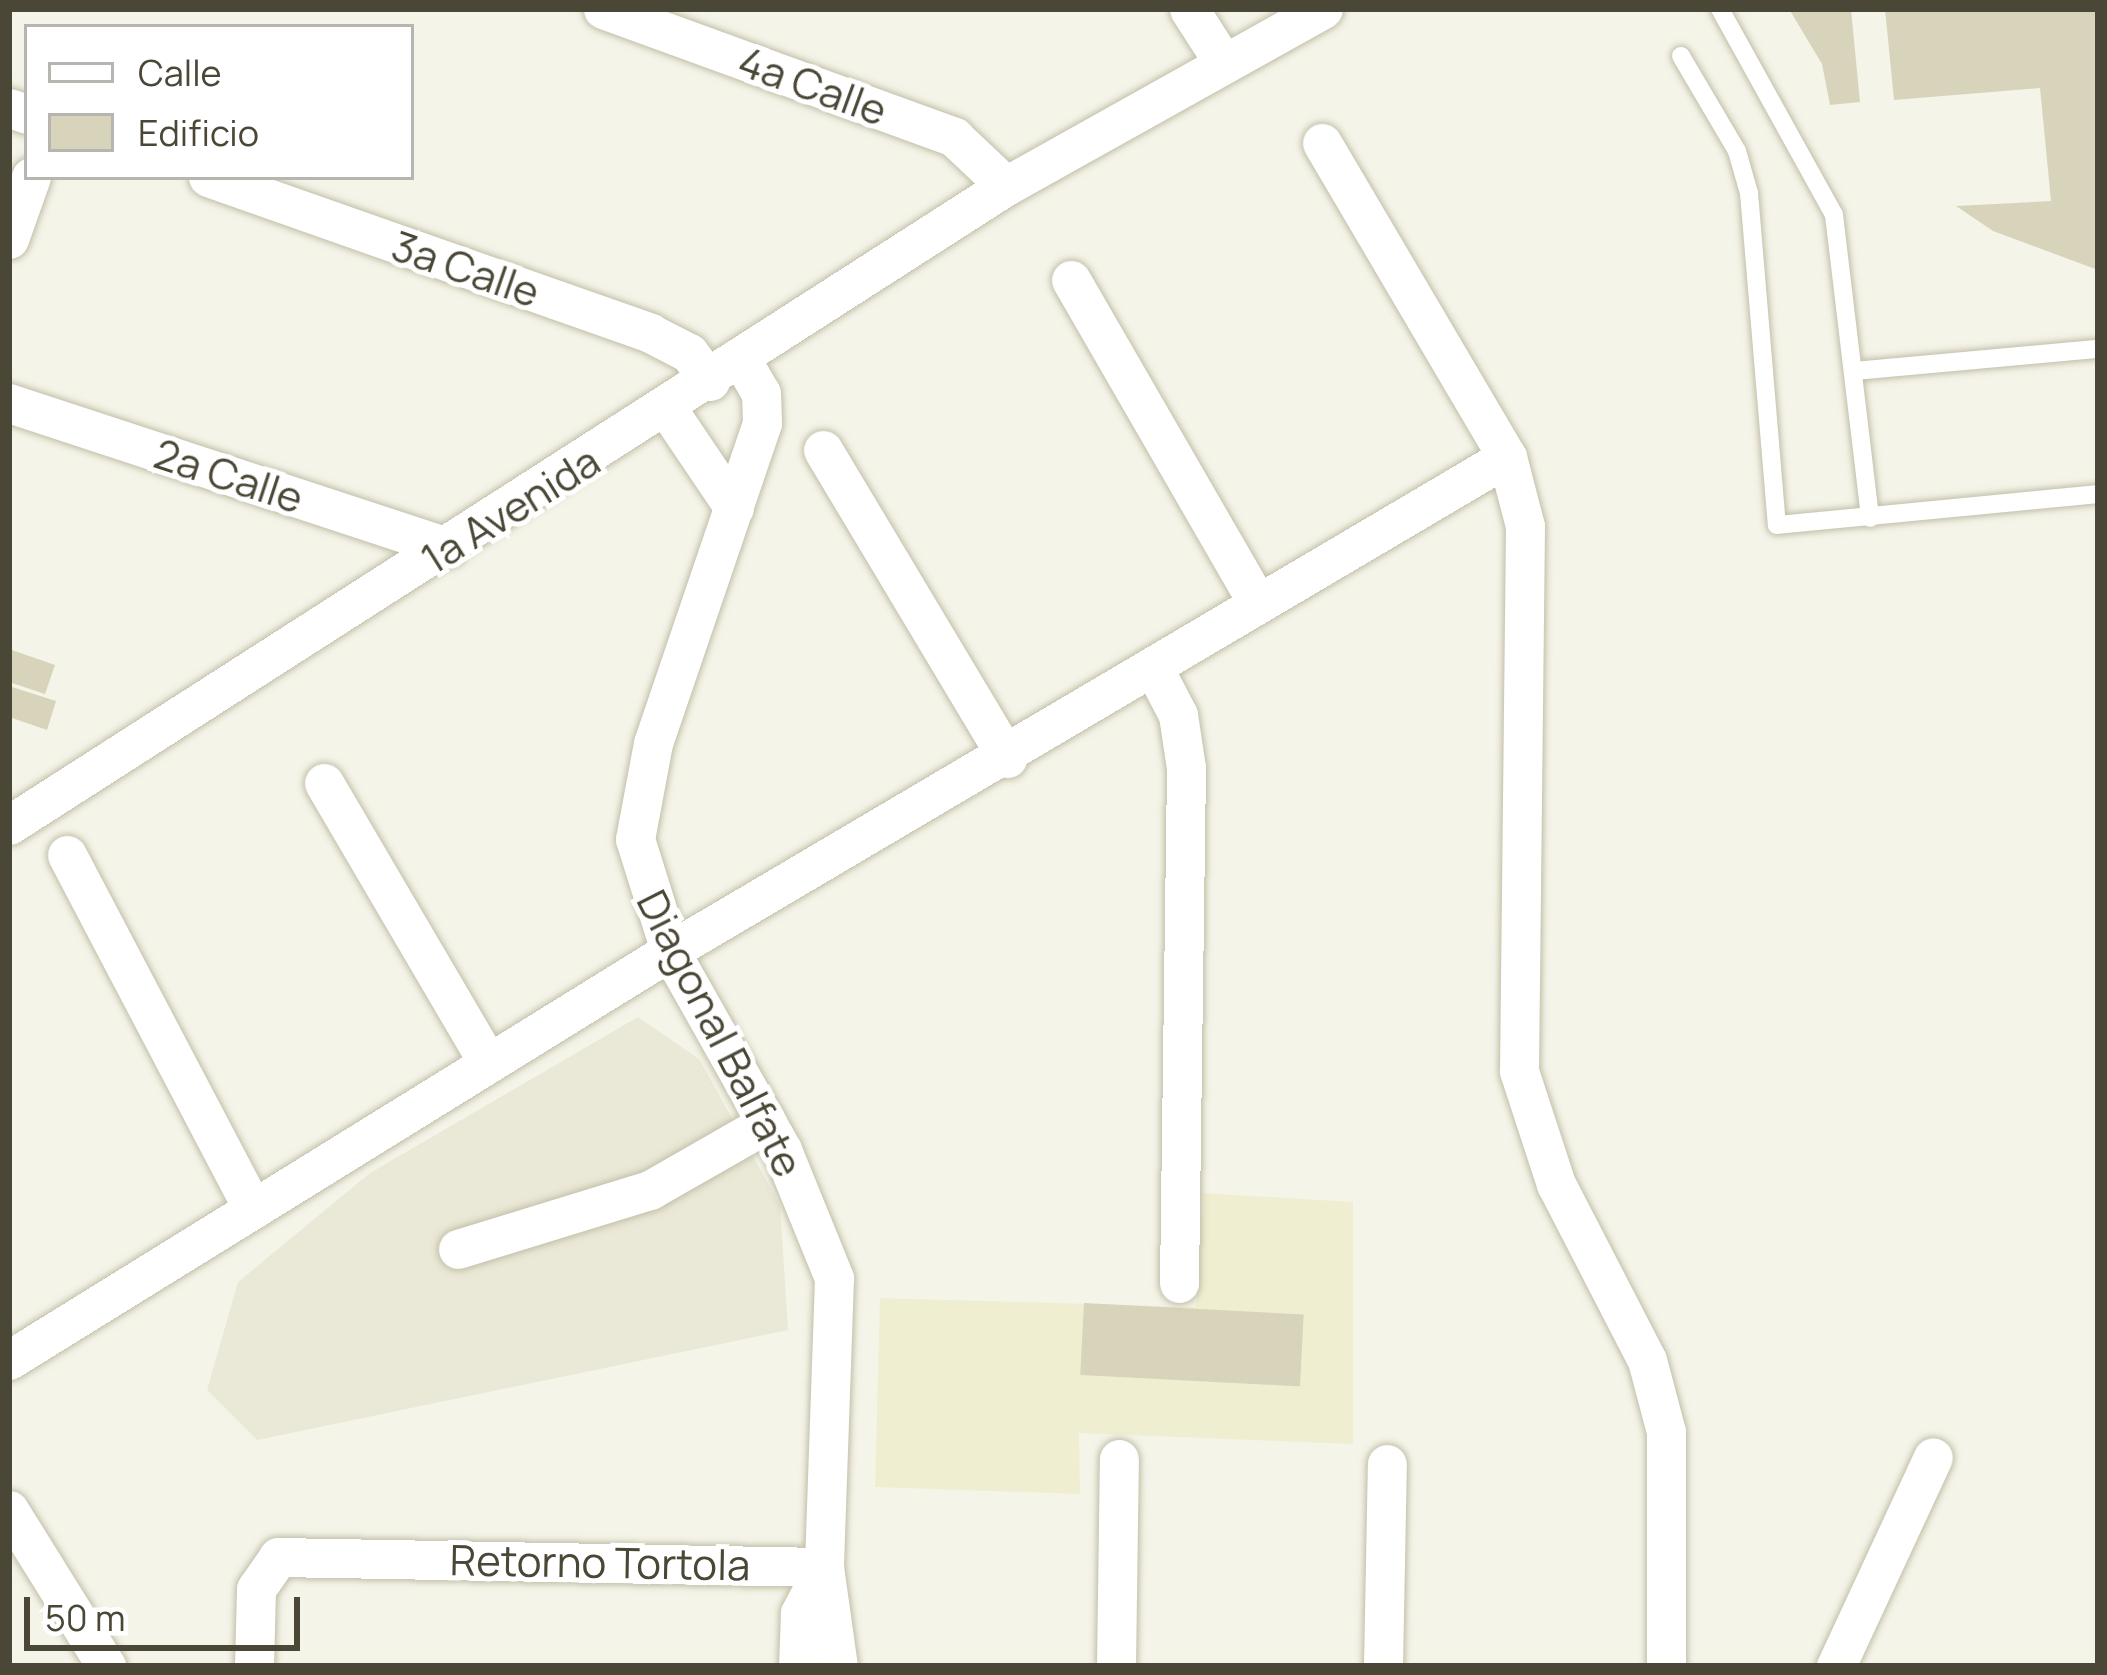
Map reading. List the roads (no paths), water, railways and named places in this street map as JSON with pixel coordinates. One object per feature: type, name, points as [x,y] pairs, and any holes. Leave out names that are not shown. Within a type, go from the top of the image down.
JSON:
[{"type":"street","name":"4a Calle","points":[[603,9],[954,136],[1006,186]]},
{"type":"street","points":[[1190,9],[1223,62]]},
{"type":"street","name":"1a Avenida","points":[[14,817],[668,410],[1006,186],[1323,9]]},
{"type":"street","points":[[1322,142],[1508,458],[1529,593],[1519,1071],[1556,1184],[1647,1360],[1666,1432],[1666,1666]]},
{"type":"street","points":[[9,238],[30,180]]},
{"type":"street","name":"3a Calle","points":[[216,180],[650,333],[725,370]]},
{"type":"street","points":[[1071,280],[1257,602]]},
{"type":"street","name":"Diagonal Balfate","points":[[725,370],[764,409],[640,797],[640,875],[670,951],[767,1124],[834,1278],[824,1567],[838,1666]]},
{"type":"street","name":"2a Calle","points":[[9,403],[448,547]]},
{"type":"street","points":[[668,410],[734,508]]},
{"type":"street","points":[[823,450],[1007,758]]},
{"type":"street","points":[[9,1360],[670,951],[1007,758],[1257,602],[1508,458]]},
{"type":"street","points":[[1154,669],[1178,716],[1186,768],[1179,1283]]},
{"type":"street","points":[[324,783],[488,1064]]},
{"type":"street","points":[[67,855],[253,1209]]},
{"type":"street","points":[[458,1249],[650,1190],[767,1124]]},
{"type":"street","points":[[1836,1666],[1934,1457]]},
{"type":"street","points":[[1116,1666],[1119,1459]]},
{"type":"street","points":[[1383,1666],[1387,1464]]},
{"type":"street","points":[[9,1510],[106,1666]]},
{"type":"street","name":"Retorno Tortola","points":[[254,1666],[256,1589],[278,1557],[824,1567]]},
{"type":"street","name":"Diagonal Balfate","points":[[799,1666],[800,1612],[824,1567]]},
{"type":"lane","points":[[1720,9],[1822,180],[1855,371],[1870,518]]},
{"type":"lane","points":[[1681,56],[1737,151],[1749,193],[1777,525],[2098,494]]},
{"type":"lane","points":[[1855,371],[2098,349]]}]
